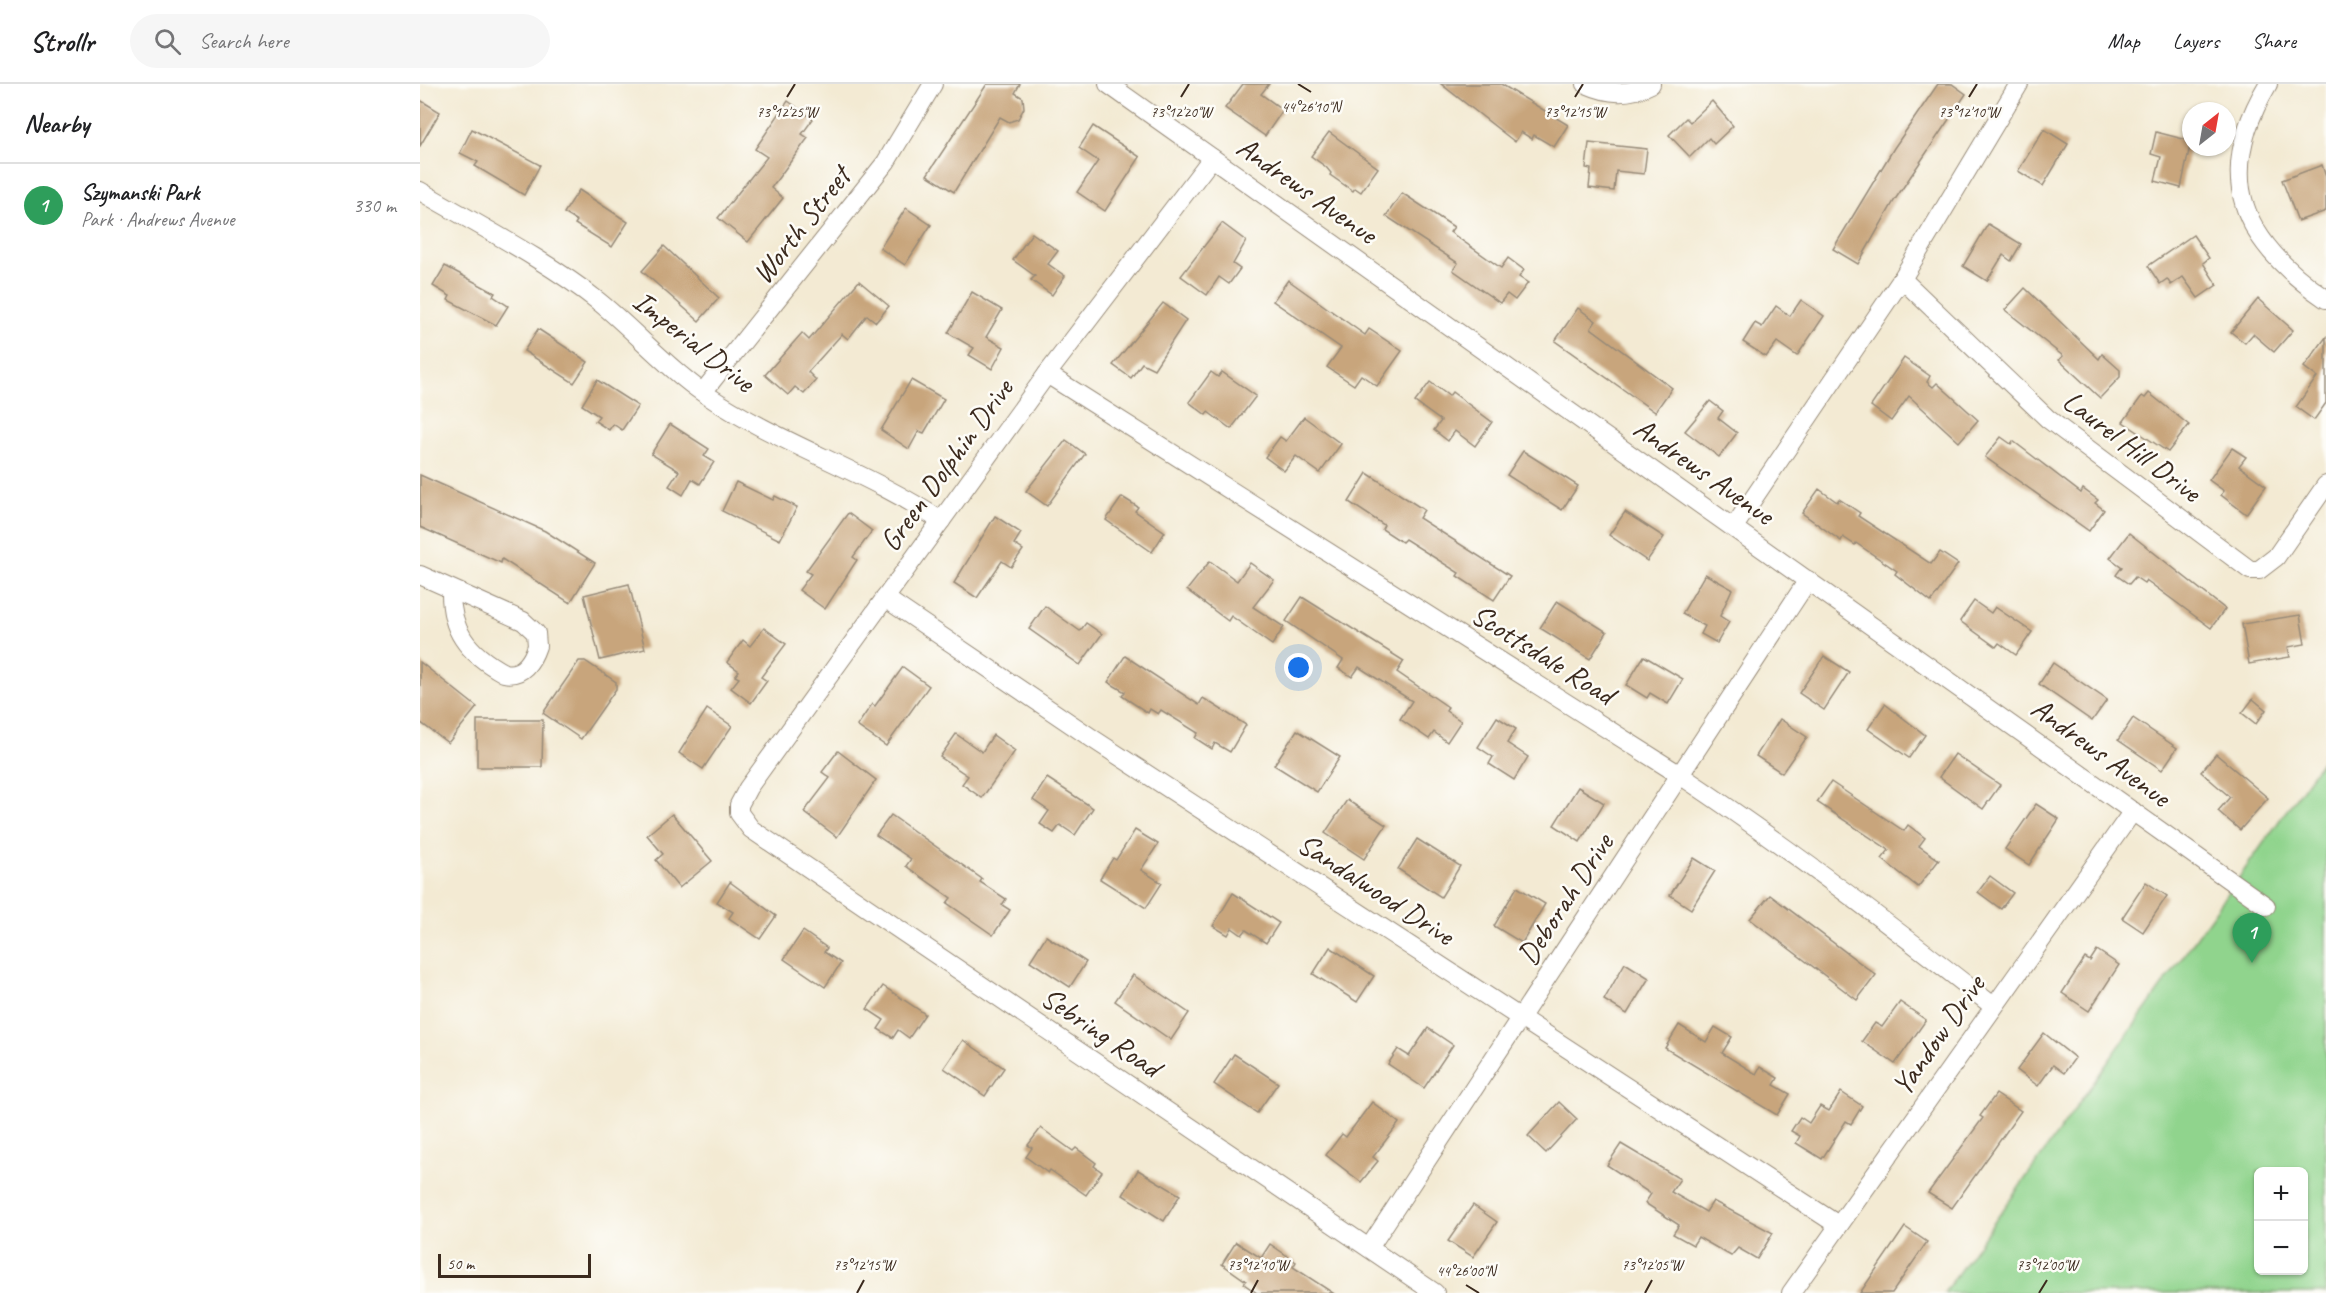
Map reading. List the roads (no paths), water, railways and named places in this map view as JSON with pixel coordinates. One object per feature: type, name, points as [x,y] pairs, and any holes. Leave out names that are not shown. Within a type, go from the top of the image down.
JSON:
[{"type":"street","name":"Worth Street","points":[[703,392],[886,162],[933,84]]},
{"type":"street","name":"Andrews Avenue","points":[[1108,84],[2266,906]]},
{"type":"street","points":[[1586,84],[1604,91],[1626,93],[1648,85]]},
{"type":"street","points":[[1734,527],[1902,279],[2019,84]]},
{"type":"street","points":[[2268,84],[2253,109],[2242,139],[2239,170],[2244,201],[2256,231],[2275,256],[2293,275],[2326,299]]},
{"type":"street","name":"Green Dolphin Drive","points":[[739,813],[739,805],[748,788],[885,598],[1047,374],[1212,158]]},
{"type":"street","name":"Imperial Drive","points":[[420,191],[597,300],[703,392],[747,420],[905,497],[941,521]]},
{"type":"street","name":"Laurel Hill Drive","points":[[1902,279],[2048,419],[2250,570],[2259,570],[2276,557],[2326,485]]},
{"type":"street","name":"Scottsdale Road","points":[[1047,374],[1680,775],[1765,832],[1864,904],[1993,1006]]},
{"type":"street","points":[[420,575],[451,589],[532,628],[537,645],[524,668],[510,674],[504,673],[465,643],[452,618],[451,589]]},
{"type":"street","name":"Deborah Drive","points":[[1369,1248],[1808,580]]},
{"type":"street","name":"Sandalwood Drive","points":[[885,598],[1102,745],[1838,1225]]},
{"type":"street","name":"Yandow Drive","points":[[1791,1293],[2133,811]]},
{"type":"street","name":"Sebring Road","points":[[739,813],[751,829],[1435,1293]]},
{"type":"place","name":"Szymanski Park","points":[[2252,963]]}]
